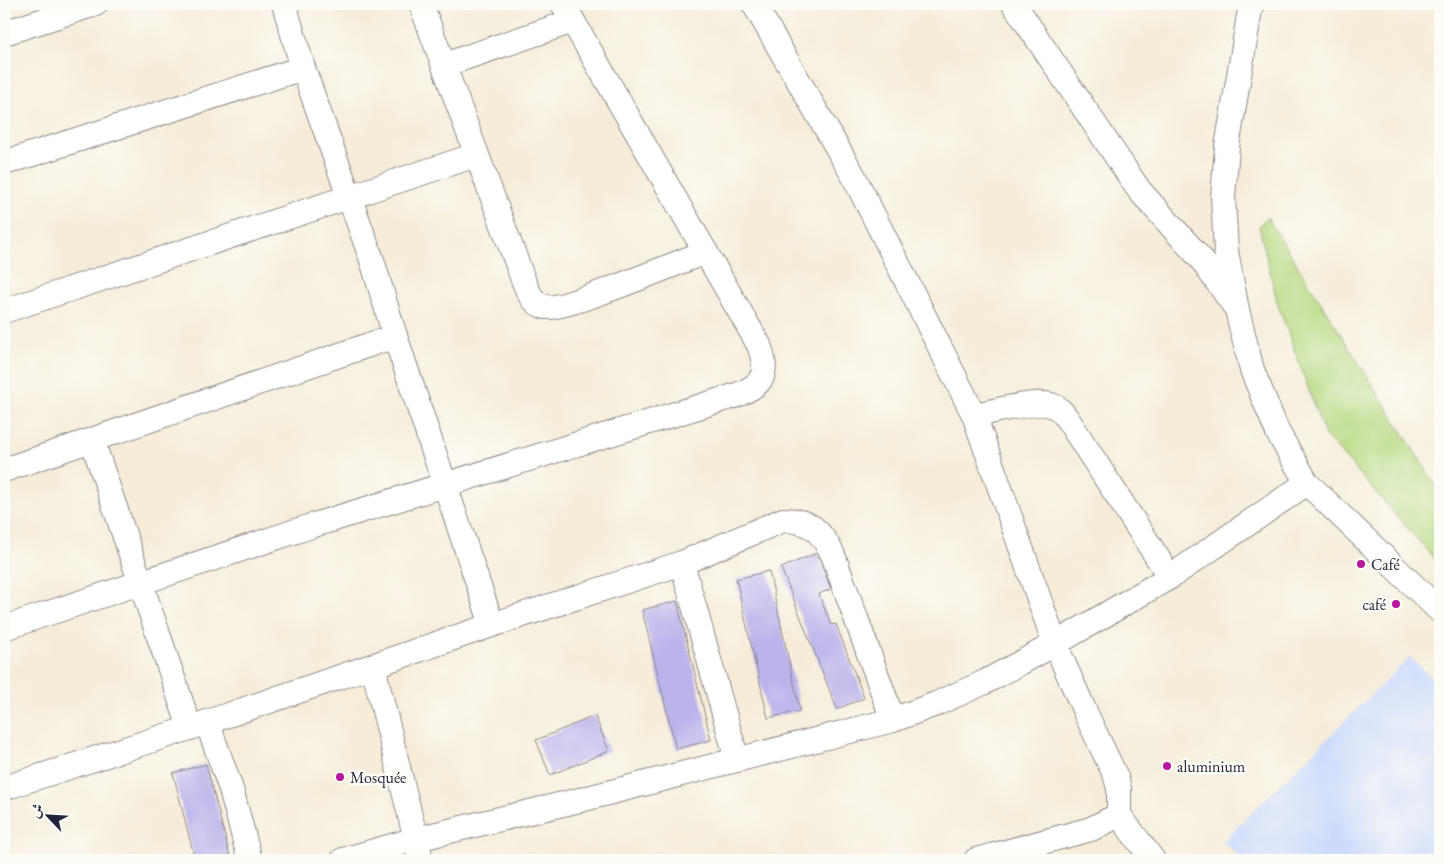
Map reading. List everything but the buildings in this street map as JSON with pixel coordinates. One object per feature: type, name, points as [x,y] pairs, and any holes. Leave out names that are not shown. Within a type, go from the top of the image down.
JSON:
[{"type":"street","points":[[4,33],[95,4]]},
{"type":"street","points":[[284,4],[304,68],[350,196],[492,624]]},
{"type":"street","points":[[421,4],[529,295],[546,307],[560,305],[706,252]]},
{"type":"street","points":[[754,4],[853,175],[974,415],[1055,644],[1116,777],[1119,789],[1118,815],[1153,860]]},
{"type":"street","points":[[1014,4],[1139,190],[1201,259],[1237,310]]},
{"type":"street","points":[[1251,4],[1227,147],[1223,197],[1226,251],[1237,310],[1252,370],[1278,433],[1307,483],[1440,611]]},
{"type":"street","points":[[4,628],[311,526],[750,390],[762,378],[765,362],[759,345],[568,12],[444,64]]},
{"type":"street","points":[[4,163],[304,68]]},
{"type":"street","points":[[4,311],[476,155]]},
{"type":"street","points":[[4,470],[395,336]]},
{"type":"street","points":[[974,415],[1039,404],[1052,405],[1060,410],[1170,578]]},
{"type":"street","points":[[92,440],[140,582],[198,725],[231,789],[250,860]]},
{"type":"street","points":[[343,860],[419,850],[584,799],[893,720],[952,697],[985,682],[1055,644],[1170,578],[1307,483]]},
{"type":"street","points":[[4,788],[198,725],[492,624],[682,563],[783,520],[798,520],[816,530],[826,541],[833,555],[893,720]]},
{"type":"street","points":[[682,563],[737,760]]},
{"type":"street","points":[[373,666],[419,850]]},
{"type":"street","points":[[976,860],[1091,829],[1118,815]]},
{"type":"shaded area","points":[[1410,657],[1440,687],[1440,860],[1242,860],[1223,841]]},
{"type":"green space","points":[[1267,217],[1440,492],[1440,565],[1325,435],[1278,305],[1259,226]]},
{"type":"place","name":"Café","points":[[1361,564]]},
{"type":"place","name":"café","points":[[1396,604]]},
{"type":"place","name":"aluminium","points":[[1167,766]]},
{"type":"place","name":"Mosquée","points":[[340,777]]}]
